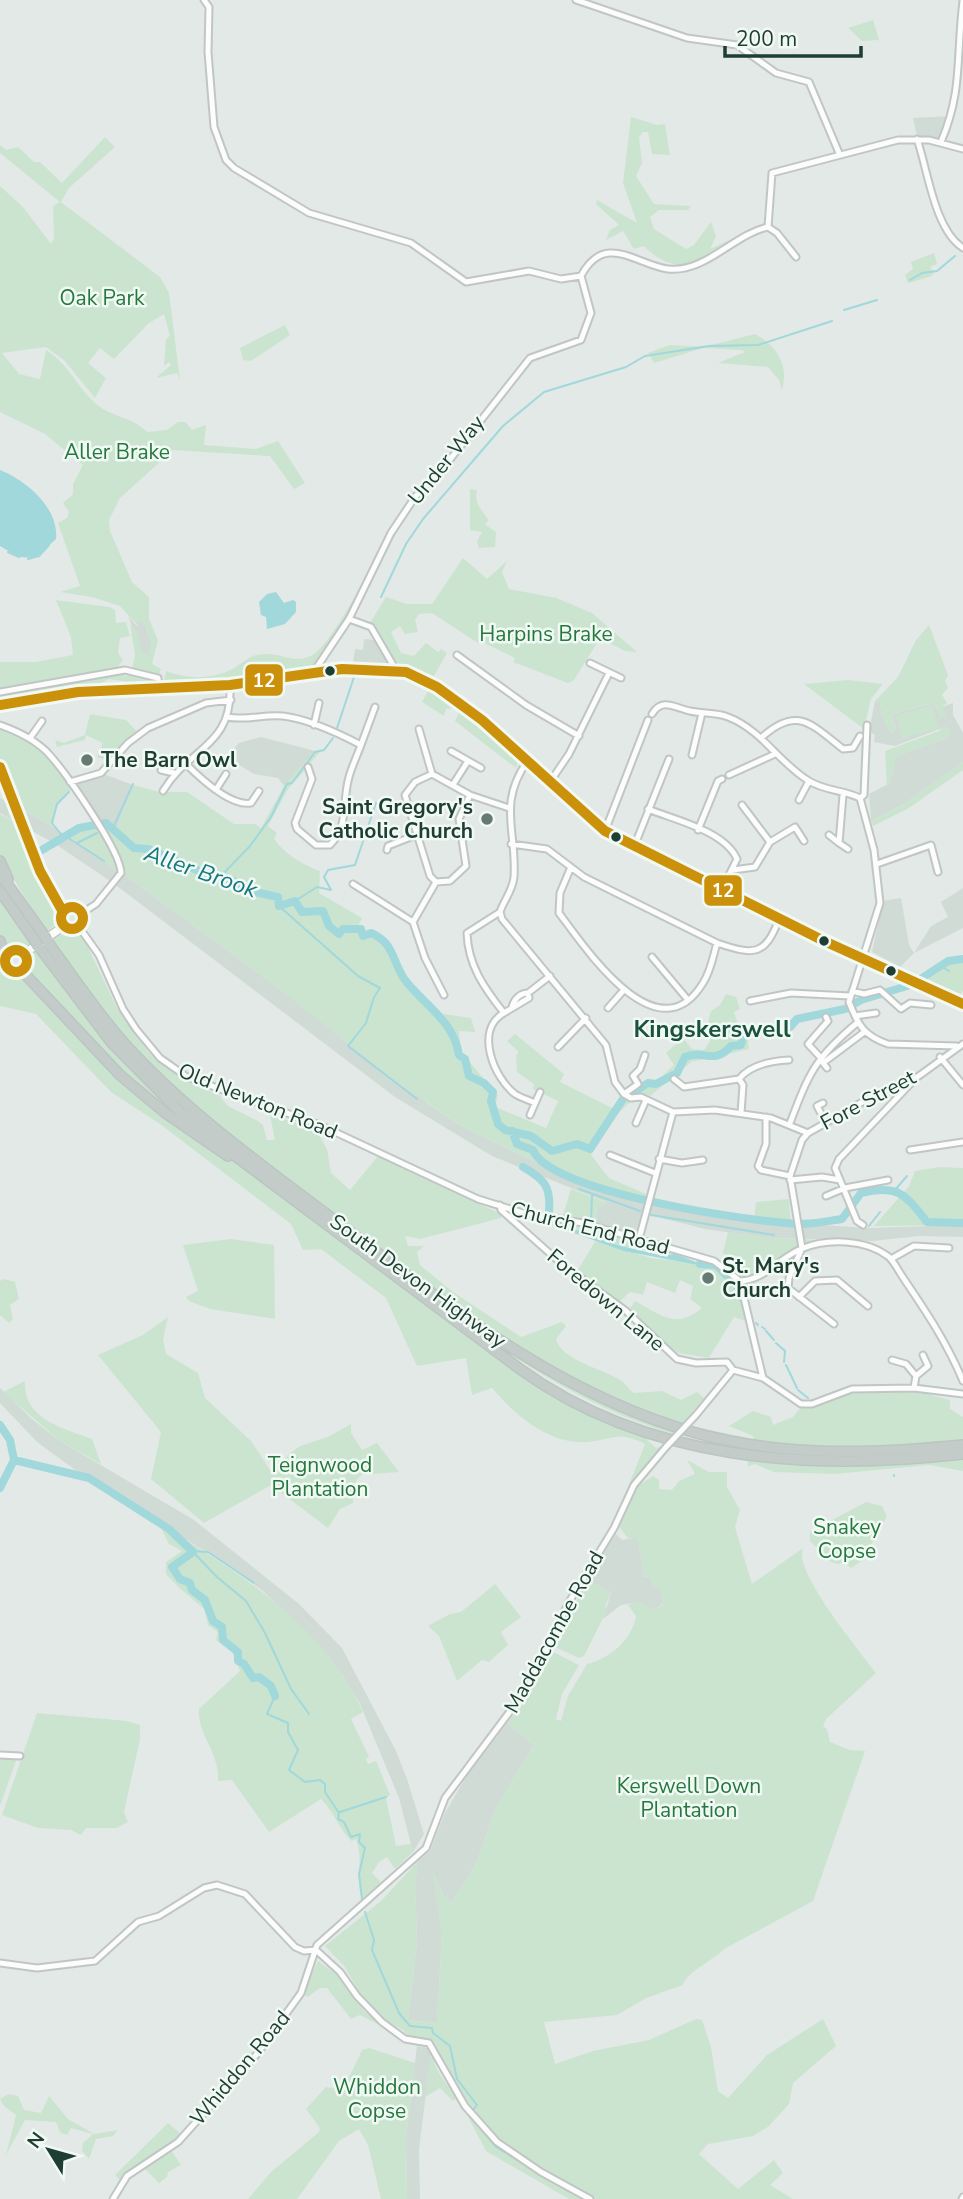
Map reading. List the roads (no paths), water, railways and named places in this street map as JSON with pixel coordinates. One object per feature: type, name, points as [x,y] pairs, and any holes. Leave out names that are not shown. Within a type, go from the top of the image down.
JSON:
[{"type":"highway","points":[[0,861],[13,891]]},
{"type":"highway","name":"South Devon Highway","points":[[0,874],[87,1013],[136,1069],[177,1109],[274,1185],[545,1387],[600,1414],[658,1436],[739,1455],[842,1463],[963,1454]]},
{"type":"highway","name":"South Devon Highway","points":[[0,891],[124,1042],[209,1124],[381,1255],[540,1366],[611,1404],[646,1417],[748,1444],[806,1452],[887,1452],[963,1445]]},
{"type":"highway","points":[[0,941],[4,964]]},
{"type":"highway","points":[[22,971],[120,1075],[191,1132],[274,1185]]},
{"type":"street","points":[[204,0],[209,8],[208,52],[214,127],[226,160],[234,168],[309,213],[411,243],[466,282],[529,271],[561,279],[581,276],[597,258],[613,252],[631,254],[669,269],[689,266],[707,260],[756,229],[768,227],[777,233],[796,257]]},
{"type":"street","points":[[576,0],[687,38],[737,44],[776,73],[809,82],[839,153]]},
{"type":"street","points":[[941,142],[959,105],[963,1]]},
{"type":"street","points":[[917,139],[936,204],[949,233],[963,248]]},
{"type":"street","points":[[768,227],[772,173],[839,153],[917,139],[941,142],[963,149]]},
{"type":"street","points":[[921,151],[929,140]]},
{"type":"street","name":"Under Way","points":[[312,675],[349,619],[402,514],[448,462],[494,400],[530,358],[581,340],[591,313],[581,276]]},
{"type":"street","points":[[349,619],[371,627],[396,670]]},
{"type":"street","points":[[457,655],[526,705],[579,736]]},
{"type":"street","points":[[590,663],[621,678]]},
{"type":"street","points":[[0,705],[78,692],[230,685],[355,668],[396,670],[413,674],[444,692],[528,760],[605,831],[779,919],[963,1003]]},
{"type":"street","points":[[0,692],[125,670],[158,678],[159,687]]},
{"type":"street","points":[[550,782],[579,736],[609,673]]},
{"type":"street","points":[[163,791],[185,763],[214,740],[227,717],[230,685]]},
{"type":"street","points":[[70,782],[101,773],[128,743],[148,728],[206,703],[230,700]]},
{"type":"street","points":[[314,725],[319,703]]},
{"type":"street","points":[[605,831],[650,717],[658,706],[668,704],[729,717],[761,737],[775,754],[808,781],[860,798]]},
{"type":"street","points":[[308,767],[312,779],[295,823],[297,829],[316,845],[330,845],[339,835],[346,808],[349,775],[375,707]]},
{"type":"street","points":[[692,755],[702,713]]},
{"type":"street","points":[[227,717],[245,720],[279,716],[314,725],[361,745]]},
{"type":"street","points":[[761,737],[774,726],[797,718],[809,722],[843,749],[853,748],[860,736]]},
{"type":"street","points":[[30,738],[42,720]]},
{"type":"street","points":[[0,725],[30,738],[46,751],[116,852],[121,873],[96,904],[82,913]]},
{"type":"street","points":[[860,798],[864,795],[867,725]]},
{"type":"street","points":[[419,729],[432,774]]},
{"type":"street","points":[[451,751],[481,768]]},
{"type":"street","points":[[729,775],[775,754]]},
{"type":"street","points":[[634,847],[669,759]]},
{"type":"street","points":[[504,1013],[479,980],[469,955],[467,933],[500,912],[513,885],[509,808],[513,788],[528,760]]},
{"type":"street","points":[[454,783],[468,761]]},
{"type":"street","points":[[185,763],[201,780],[243,805],[255,800],[259,791]]},
{"type":"street","points":[[0,767],[15,800],[40,871],[62,912],[64,926]]},
{"type":"street","points":[[161,770],[174,774]]},
{"type":"street","points":[[217,789],[226,774]]},
{"type":"street","points":[[470,795],[459,819],[466,866],[450,881],[436,882],[430,876],[405,795],[415,782],[432,774],[454,783],[470,795],[509,808]]},
{"type":"street","points":[[698,830],[718,781],[722,779]]},
{"type":"street","points":[[799,800],[808,781]]},
{"type":"street","points":[[839,843],[843,794]]},
{"type":"street","points":[[860,798],[877,864],[880,903],[851,999],[856,1019],[863,1033],[888,1044],[960,1045]]},
{"type":"street","points":[[741,805],[770,842]]},
{"type":"street","points":[[648,809],[720,840],[733,851],[737,859],[722,889]]},
{"type":"street","points":[[733,870],[755,867],[770,842],[795,827],[804,841]]},
{"type":"street","points":[[387,850],[388,846],[416,835]]},
{"type":"street","points":[[829,835],[848,849]]},
{"type":"street","points":[[511,844],[547,849],[571,867],[636,902],[717,943],[739,950],[758,950],[771,939],[779,919]]},
{"type":"street","points":[[877,864],[931,845],[938,872]]},
{"type":"street","points":[[571,867],[560,893],[559,914],[623,991],[651,1007],[676,1006],[688,1000],[704,983],[717,943]]},
{"type":"street","points":[[413,922],[436,882]]},
{"type":"street","points":[[353,884],[413,922],[425,958],[444,995]]},
{"type":"street","points":[[62,912],[73,907],[82,913]]},
{"type":"street","points":[[500,912],[502,919],[607,1045],[615,1082],[627,1096],[646,1100],[673,1112],[715,1110],[766,1117],[790,1123],[806,1134],[790,1178],[802,1247],[788,1283],[791,1293],[834,1324]]},
{"type":"street","points":[[64,926],[72,929],[79,927],[82,913]]},
{"type":"street","points":[[25,953],[28,962],[22,971],[13,972],[4,964],[14,950],[25,953],[64,926]]},
{"type":"street","name":"Old Newton Road","points":[[79,927],[99,955],[123,1009],[136,1029],[173,1069],[195,1081],[320,1125],[450,1187],[500,1205]]},
{"type":"street","points":[[652,957],[688,1000]]},
{"type":"street","points":[[535,1103],[514,1093],[488,1049],[489,1031],[504,1013],[528,998],[528,993],[550,975]]},
{"type":"street","points":[[750,1001],[790,993],[851,999],[880,990],[901,1009],[910,1003],[931,1005]]},
{"type":"street","points":[[608,1008],[623,991]]},
{"type":"street","points":[[790,1123],[803,1087],[820,1057],[856,1019],[876,1013]]},
{"type":"street","points":[[820,1057],[808,1044],[828,1021],[826,1017]]},
{"type":"street","points":[[558,1047],[586,1018]]},
{"type":"street","points":[[827,1068],[823,1063],[835,1051],[863,1033]]},
{"type":"street","name":"Fore Street","points":[[806,1134],[883,1091],[916,1078],[940,1057],[960,1045]]},
{"type":"street","points":[[627,1096],[638,1084],[633,1076],[640,1069],[645,1055]]},
{"type":"street","points":[[940,1057],[963,1085]]},
{"type":"street","points":[[674,1079],[684,1087],[738,1079],[746,1070],[756,1066],[789,1060]]},
{"type":"street","points":[[863,1225],[857,1221],[835,1168],[839,1158],[916,1078]]},
{"type":"street","points":[[738,1079],[743,1085],[741,1113]]},
{"type":"street","points":[[883,1091],[895,1102]]},
{"type":"street","points":[[530,1115],[540,1093]]},
{"type":"street","points":[[636,1122],[646,1100]]},
{"type":"street","points":[[823,1102],[817,1106],[825,1121]]},
{"type":"street","points":[[639,1239],[673,1112]]},
{"type":"street","points":[[766,1117],[766,1144],[758,1166],[761,1170],[790,1178],[822,1177],[841,1180]]},
{"type":"street","points":[[910,1150],[963,1143]]},
{"type":"street","points":[[610,1155],[627,1164],[656,1173]]},
{"type":"street","points":[[659,1158],[679,1163],[703,1160]]},
{"type":"street","points":[[677,1171],[679,1163]]},
{"type":"street","points":[[624,1172],[627,1164]]},
{"type":"street","points":[[826,1196],[845,1188],[888,1180]]},
{"type":"street","name":"Church End Road","points":[[500,1205],[523,1213],[569,1220],[714,1261],[740,1281]]},
{"type":"street","name":"Foredown Lane","points":[[500,1205],[506,1215],[563,1265],[626,1311],[677,1359],[696,1363],[727,1362],[733,1370],[763,1378],[801,1404],[812,1404],[852,1389],[914,1388]]},
{"type":"street","points":[[763,1378],[740,1281],[756,1278],[802,1247],[831,1242],[854,1243],[891,1259],[941,1333],[963,1381]]},
{"type":"street","points":[[891,1259],[914,1246],[949,1248]]},
{"type":"street","points":[[938,1255],[939,1247]]},
{"type":"street","points":[[799,1297],[815,1281],[837,1280],[850,1288],[868,1306]]},
{"type":"street","points":[[923,1355],[928,1366],[916,1376],[914,1388],[963,1394]]},
{"type":"street","points":[[892,1360],[906,1364],[916,1376]]},
{"type":"street","name":"Maddacombe Road","points":[[316,1950],[320,1941],[429,1843],[445,1798],[529,1686],[562,1616],[614,1528],[634,1485],[733,1370]]},
{"type":"street","points":[[0,1755],[20,1756]]},
{"type":"street","points":[[0,1963],[37,1968],[95,1961],[138,1922],[159,1916],[204,1888],[217,1885],[245,1894],[295,1947],[316,1950],[340,1972],[357,1996],[382,2022],[405,2039],[429,2043],[470,2112],[511,2153],[590,2199]]},
{"type":"street","name":"Whiddon Road","points":[[113,2199],[127,2176],[178,2141],[257,2054],[301,1993],[316,1950]]},
{"type":"water","points":[[0,470],[30,488],[47,506],[52,517],[56,539],[35,558],[19,557],[0,546]]},
{"type":"water","points":[[276,592],[284,603],[293,600],[296,602],[296,612],[285,624],[267,629],[266,617],[261,615],[259,602],[267,594]]},
{"type":"water","points":[[549,1224],[594,1234],[617,1245],[664,1256],[675,1254],[709,1267],[624,1251]]},
{"type":"waterway","points":[[910,280],[922,273],[937,271],[955,256]]},
{"type":"waterway","points":[[844,310],[877,300]]},
{"type":"waterway","points":[[381,597],[406,544],[423,519],[503,426],[544,392],[626,367],[645,356],[709,346],[758,345],[832,321]]},
{"type":"waterway","points":[[28,559],[39,556],[49,545]]},
{"type":"waterway","points":[[8,552],[19,557]]},
{"type":"waterway","points":[[337,728],[355,674]]},
{"type":"waterway","points":[[221,876],[250,846],[271,817],[287,784],[292,783],[315,752],[324,750],[333,738]]},
{"type":"waterway","points":[[113,828],[133,784]]},
{"type":"waterway","points":[[64,838],[52,823],[57,804],[69,792]]},
{"type":"waterway","points":[[295,901],[317,887],[331,890],[324,877],[328,870],[355,865],[376,803]]},
{"type":"waterway","name":"Aller Brook","points":[[42,850],[79,828],[106,823],[134,848],[148,849],[204,873],[228,878],[255,892],[278,897],[279,906],[295,901],[302,912],[323,911],[329,926],[339,934],[343,929],[361,929],[363,936],[371,933],[379,937],[389,948],[405,980],[445,1023],[459,1055],[465,1059],[469,1076],[484,1083],[493,1092],[491,1101],[498,1124],[505,1130],[531,1136],[552,1151],[577,1144],[590,1149],[623,1099],[648,1083],[656,1084],[677,1073],[685,1057],[719,1055],[731,1046],[741,1045],[744,1031],[790,1027],[797,1019],[845,1009],[861,1000],[907,986]]},
{"type":"waterway","points":[[77,843],[97,833]]},
{"type":"waterway","points":[[67,837],[104,861]]},
{"type":"waterway","points":[[279,906],[358,976],[380,988],[374,997],[366,1023],[348,1046],[417,1099]]},
{"type":"waterway","name":"Aller Brook","points":[[922,978],[948,961],[963,959]]},
{"type":"waterway","points":[[941,966],[949,971]]},
{"type":"waterway","points":[[512,1131],[517,1144],[533,1150],[547,1165],[575,1179],[613,1192],[699,1211],[805,1224],[842,1219],[861,1193],[884,1190],[906,1198],[927,1222],[963,1223]]},
{"type":"waterway","points":[[523,1167],[545,1184],[549,1195],[549,1211]]},
{"type":"waterway","points":[[895,1190],[907,1176]]},
{"type":"waterway","points":[[579,1189],[640,1211]]},
{"type":"waterway","points":[[591,1222],[592,1195]]},
{"type":"waterway","points":[[869,1226],[880,1212]]},
{"type":"waterway","points":[[651,1215],[774,1235]]},
{"type":"waterway","points":[[700,1264],[716,1265],[737,1286],[743,1299]]},
{"type":"waterway","points":[[766,1331],[774,1340]]},
{"type":"waterway","points":[[776,1343],[785,1351],[784,1362]]},
{"type":"waterway","points":[[786,1365],[797,1388]]},
{"type":"waterway","points":[[798,1390],[808,1398]]},
{"type":"waterway","points":[[0,1425],[10,1440],[14,1460],[89,1478],[169,1529],[193,1552],[172,1567],[180,1579],[190,1583],[192,1590],[205,1600],[213,1621],[222,1627],[223,1640],[238,1652],[238,1661],[244,1664],[253,1678],[259,1677],[271,1686],[275,1696]]},
{"type":"waterway","points":[[0,1488],[14,1460]]},
{"type":"waterway","points":[[195,1551],[208,1552],[254,1583]]},
{"type":"waterway","points":[[193,1552],[246,1601],[265,1633],[291,1689],[309,1714]]},
{"type":"waterway","points":[[275,1696],[267,1714],[288,1723],[288,1732],[298,1750],[289,1770],[305,1782],[320,1780],[325,1784],[325,1792],[339,1813],[338,1819],[344,1822],[351,1837],[360,1834],[359,1842],[365,1848],[359,1874],[362,1899]]},
{"type":"waterway","points":[[340,1812],[386,1797]]},
{"type":"waterway","points":[[365,1912],[374,1940],[372,1950],[399,2013],[410,2026],[432,2028],[433,2033],[450,2046],[457,2079],[477,2105],[473,2110]]},
{"type":"waterway","points":[[470,2115],[496,2147],[559,2185]]},
{"type":"place","name":"The Barn Owl","points":[[87,760]]},
{"type":"place","name":"Saint Gregory's Catholic Church","points":[[487,819]]},
{"type":"place","name":"St. Mary's Church","points":[[708,1278]]},
{"type":"district","name":"Kingskerswell","points":[[712,1029]]},
{"type":"park label","name":"Oak Park","points":[[102,298]]},
{"type":"park label","name":"Aller Brake","points":[[117,452]]},
{"type":"park label","name":"Harpins Brake","points":[[546,634]]},
{"type":"park label","name":"Teignwood Plantation","points":[[320,1477]]},
{"type":"park label","name":"Snakey Copse","points":[[847,1539]]},
{"type":"park label","name":"Kerswell Down Plantation","points":[[689,1798]]},
{"type":"park label","name":"Whiddon Copse","points":[[377,2099]]}]
